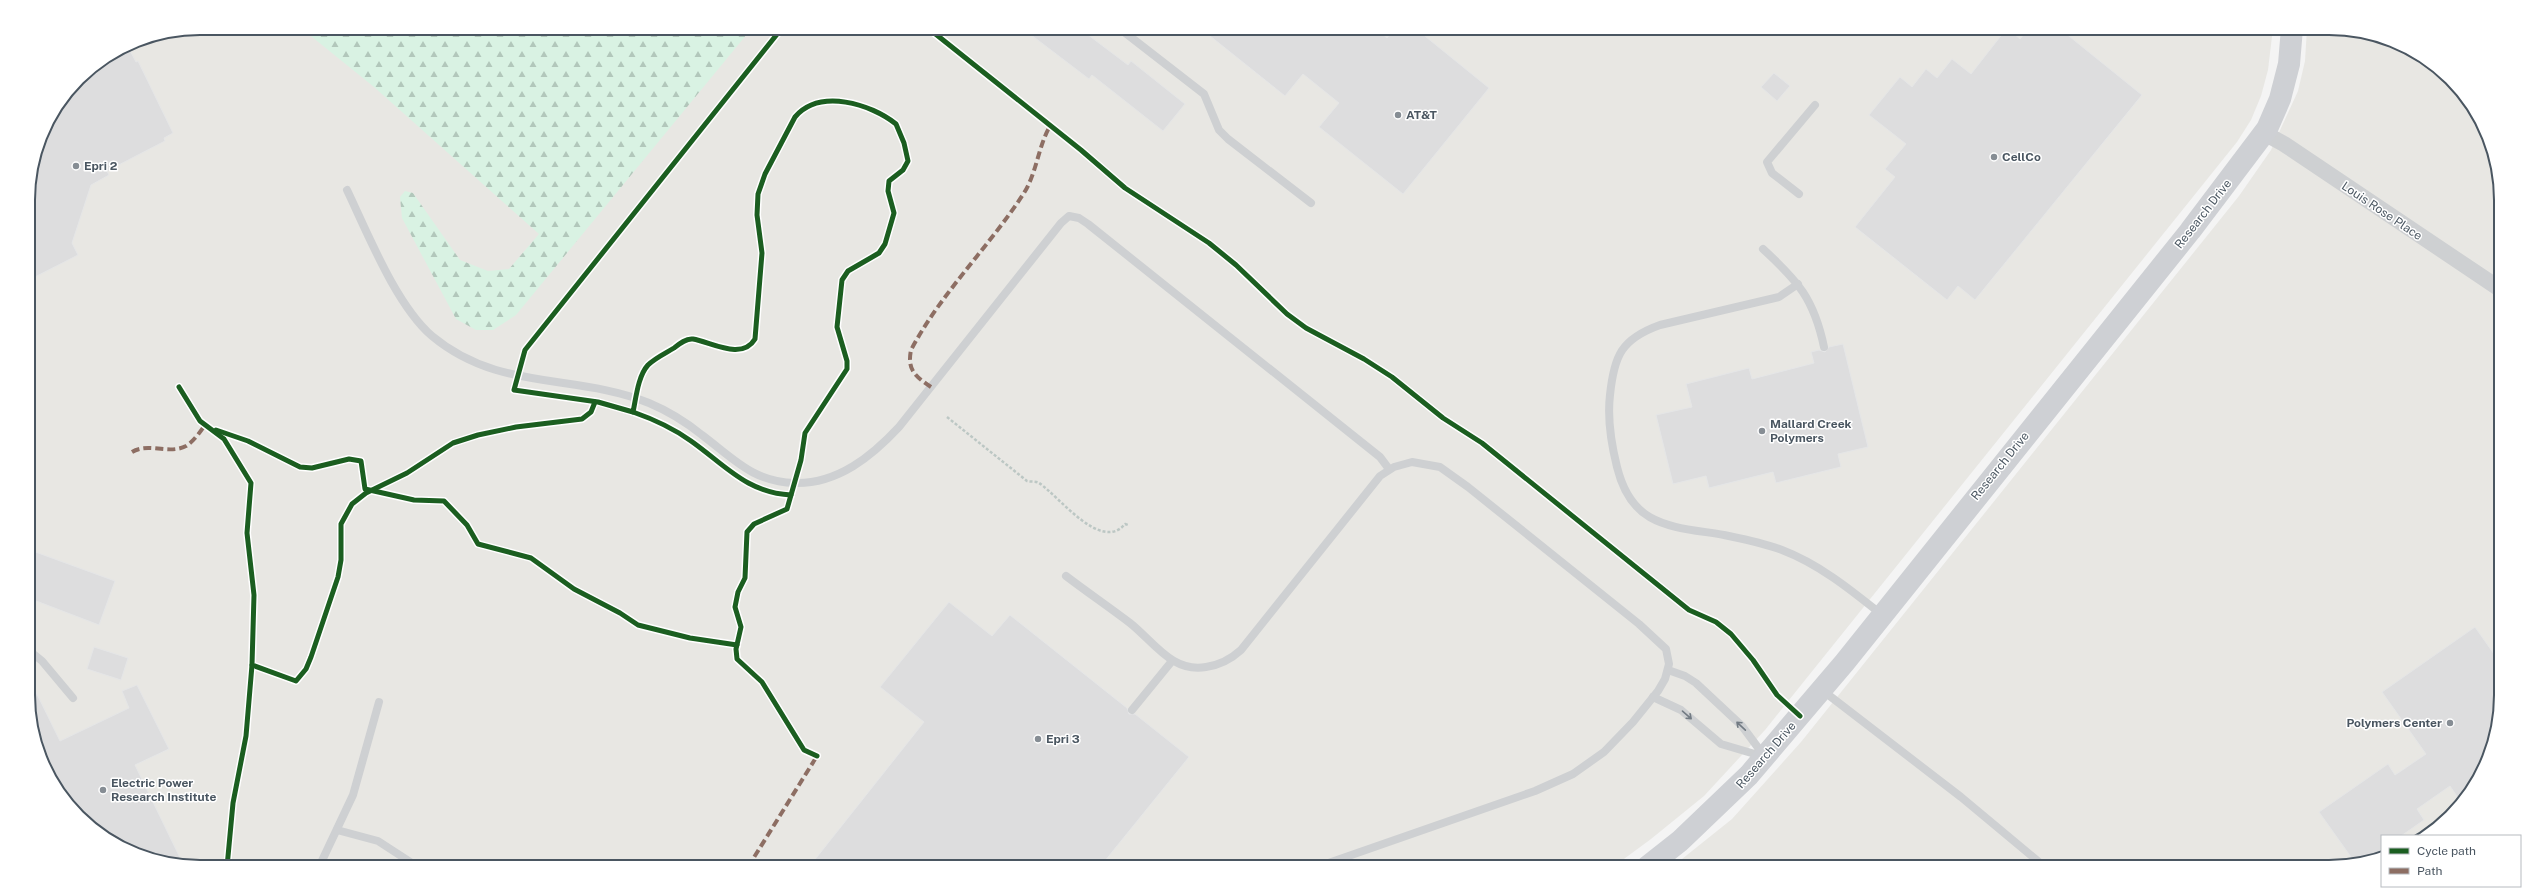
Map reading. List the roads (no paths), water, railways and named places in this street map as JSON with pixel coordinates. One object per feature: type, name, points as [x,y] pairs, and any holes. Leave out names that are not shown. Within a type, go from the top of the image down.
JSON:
[{"type":"street","name":"Research Drive","points":[[1656,860],[1722,804],[1765,757],[1821,690],[2190,231],[2264,133],[2280,100],[2285,78],[2291,35]]},
{"type":"street","name":"Louis Rose Place","points":[[2264,133],[2288,146],[2494,285]]},
{"type":"lane","points":[[1128,35],[1204,94],[1219,130],[1228,140],[1311,203]]},
{"type":"lane","points":[[1799,194],[1772,173],[1767,162],[1815,105]]},
{"type":"lane","points":[[347,190],[401,297],[420,324],[442,344],[469,360],[494,371],[524,378],[608,391],[648,403],[686,422],[750,473],[768,480],[799,483],[830,477],[863,461],[876,450],[899,427],[1061,223],[1069,216],[1079,218],[1100,233],[1380,457],[1389,469]]},
{"type":"lane","points":[[1763,249],[1798,284],[1816,314],[1824,347]]},
{"type":"lane","points":[[1798,284],[1779,297],[1660,325],[1645,331],[1626,344],[1616,361],[1609,406],[1611,444],[1620,480],[1634,504],[1655,522],[1666,526],[1724,535],[1782,550],[1816,566],[1881,614]]},
{"type":"lane","points":[[1066,576],[1131,624],[1181,666],[1199,668],[1221,664],[1237,653],[1374,482],[1389,469],[1412,462],[1430,464],[1440,467],[1468,487],[1661,643],[1668,653],[1668,670],[1653,697],[1633,722],[1608,748],[1579,770],[1554,784],[1337,860]]},
{"type":"lane","points":[[35,655],[42,661],[73,698]]},
{"type":"lane","points":[[1132,710],[1172,660]]},
{"type":"lane","points":[[1668,670],[1685,676],[1696,683],[1742,726],[1765,757]]},
{"type":"lane","points":[[1821,690],[1961,797],[2037,860]]},
{"type":"lane","points":[[1653,697],[1681,710],[1721,744],[1765,757]]},
{"type":"lane","points":[[322,860],[338,830],[353,795],[379,702]]},
{"type":"lane","points":[[338,830],[378,841],[390,846],[409,860]]},
{"type":"place","name":"AT&T","points":[[1398,115]]},
{"type":"place","name":"CellCo","points":[[1994,157]]},
{"type":"place","name":"Epri 2","points":[[76,166]]},
{"type":"place","name":"Mallard Creek Polymers","points":[[1762,431]]},
{"type":"place","name":"Polymers Center","points":[[2450,723]]},
{"type":"place","name":"Epri 3","points":[[1038,739]]},
{"type":"place","name":"Electric Power Research Institute","points":[[103,790]]}]
